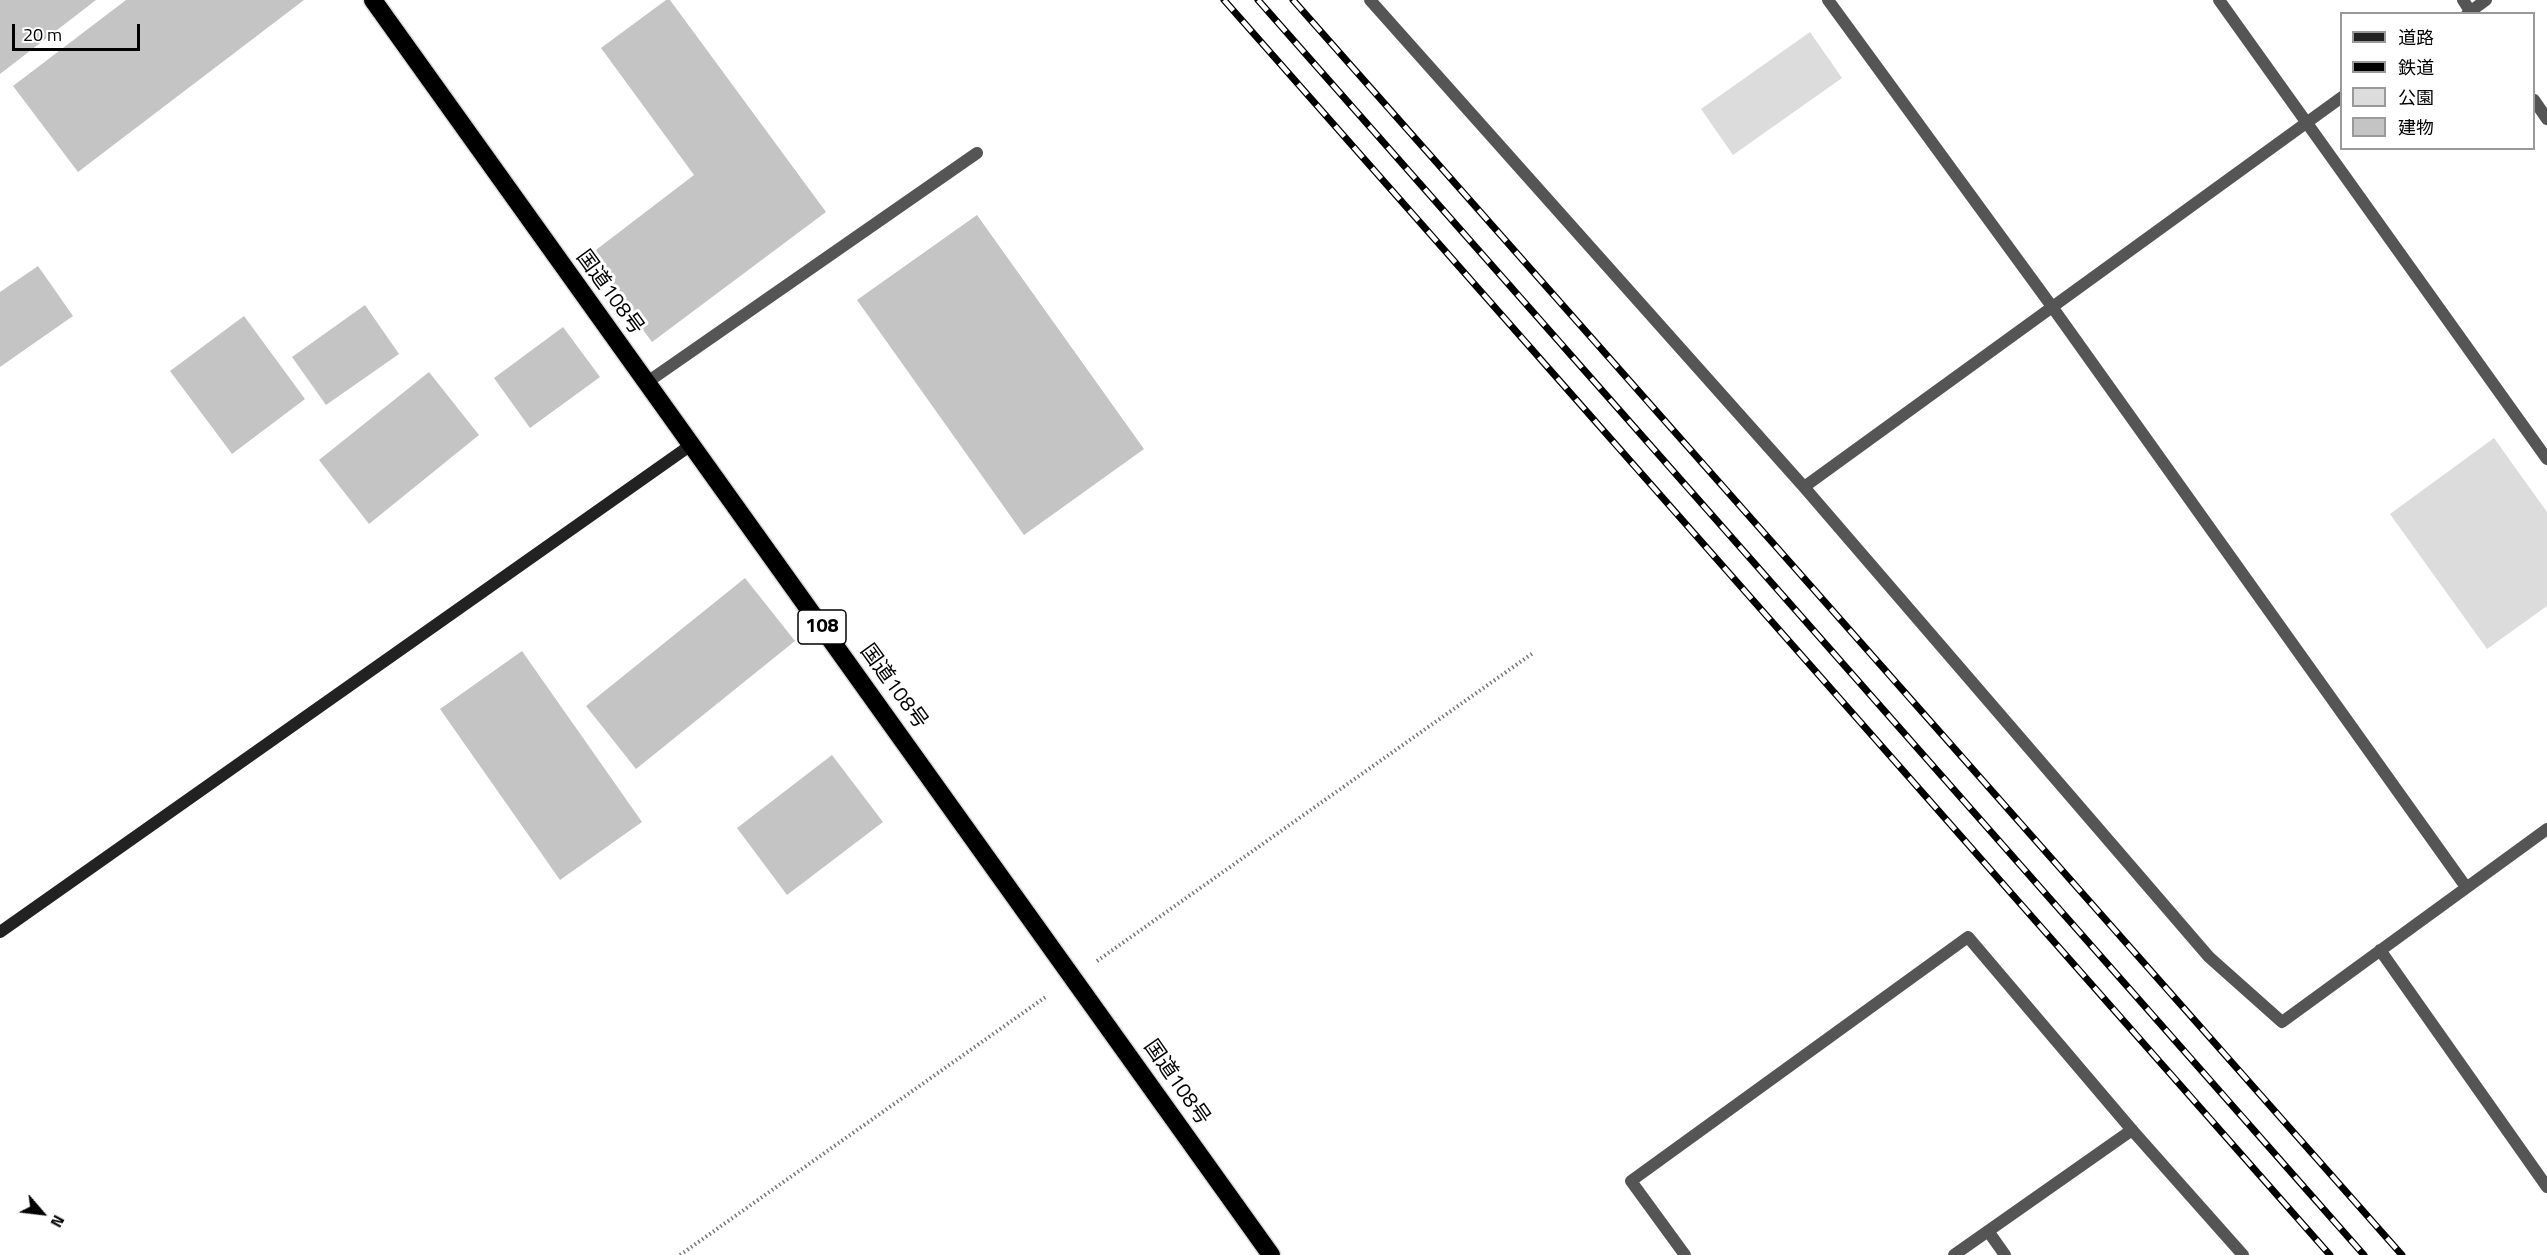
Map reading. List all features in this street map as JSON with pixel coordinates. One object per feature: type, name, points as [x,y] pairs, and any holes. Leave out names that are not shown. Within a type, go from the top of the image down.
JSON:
[{"type":"highway","name":"国道108号","points":[[373,0],[1271,1255]]},
{"type":"street","points":[[1370,0],[1804,487],[2209,957],[2282,1022],[2547,829]]},
{"type":"street","points":[[1828,0],[2053,308],[2466,887]]},
{"type":"street","points":[[2219,0],[2547,459]]},
{"type":"street","points":[[2471,12],[2486,0]]},
{"type":"street","points":[[1804,487],[2053,308],[2305,121],[2340,98]]},
{"type":"street","points":[[2535,101],[2547,119]]},
{"type":"street","points":[[646,383],[977,153]]},
{"type":"street","points":[[0,932],[691,445]]},
{"type":"street","points":[[1685,1255],[1631,1181],[1968,937],[2132,1130],[2243,1255]]},
{"type":"street","points":[[2380,950],[2547,1187]]},
{"type":"street","points":[[1954,1255],[2132,1130]]},
{"type":"street","points":[[1988,1231],[2005,1255]]},
{"type":"path","points":[[680,1255],[1533,653]]},
{"type":"green space","points":[[1810,32],[1842,78],[1733,155],[1701,109]]},
{"type":"green space","points":[[2494,438],[2547,512],[2547,606],[2487,649],[2390,514]]},
{"type":"building","points":[[0,0],[96,0],[0,74]]},
{"type":"building","points":[[126,0],[304,0],[78,172],[13,86]]},
{"type":"building","points":[[666,0],[670,0],[826,212],[652,342],[588,256],[694,175],[601,48]]},
{"type":"building","points":[[977,215],[1144,449],[1024,535],[857,300]]},
{"type":"building","points":[[38,266],[73,316],[0,367],[0,292]]},
{"type":"building","points":[[365,305],[399,354],[326,405],[292,357]]},
{"type":"building","points":[[244,316],[305,399],[232,454],[170,371]]},
{"type":"building","points":[[563,327],[600,377],[530,428],[494,378]]},
{"type":"building","points":[[429,372],[479,435],[369,524],[319,460]]},
{"type":"building","points":[[745,578],[795,641],[636,769],[586,706]]},
{"type":"building","points":[[522,651],[642,822],[560,880],[440,709]]},
{"type":"building","points":[[832,755],[883,822],[787,895],[737,828]]},
{"type":"railway","points":[[1224,0],[2330,1255]]},
{"type":"railway","points":[[1258,0],[2364,1255]]},
{"type":"railway","points":[[1293,0],[2402,1255]]}]
